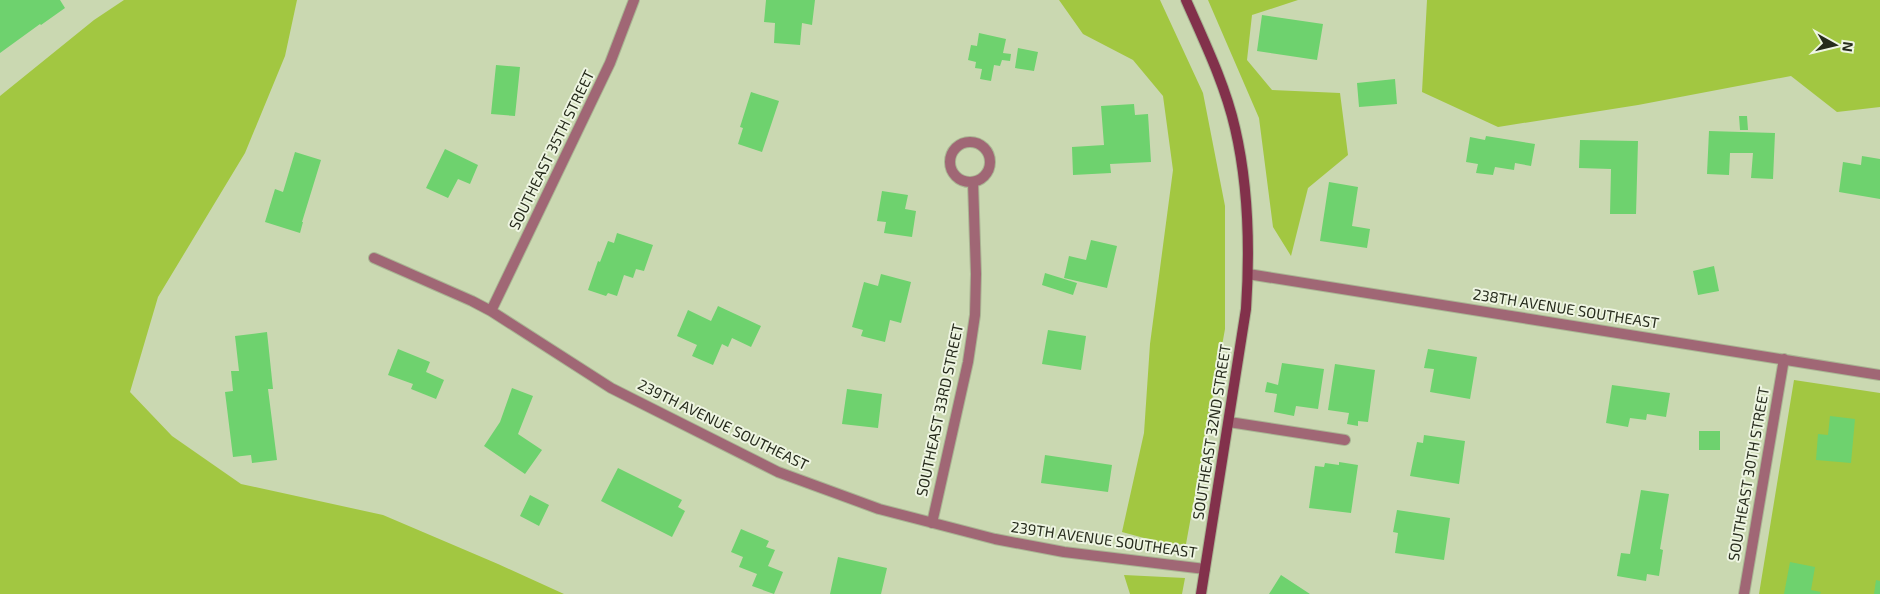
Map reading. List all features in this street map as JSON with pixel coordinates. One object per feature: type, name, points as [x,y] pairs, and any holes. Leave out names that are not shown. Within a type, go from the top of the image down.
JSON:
[{"type":"street","name":"SOUTHEAST 35TH STREET","points":[[491,310],[610,63],[634,0]]},
{"type":"street","name":"SOUTHEAST 32ND STREET","points":[[1186,0],[1223,90],[1235,127],[1243,171],[1248,217],[1246,309],[1201,594]]},
{"type":"street","name":"SOUTHEAST 33RD STREET","points":[[932,524],[968,362],[975,315],[976,274],[973,182]]},
{"type":"street","name":"239TH AVENUE SOUTHEAST","points":[[374,258],[491,310],[611,388],[778,472],[880,509],[995,539],[1064,552],[1205,569]]},
{"type":"street","name":"238TH AVENUE SOUTHEAST","points":[[1248,274],[1880,375]]},
{"type":"street","name":"SOUTHEAST 30TH STREET","points":[[1744,594],[1784,359]]},
{"type":"street","points":[[1228,422],[1345,440]]},
{"type":"green space","points":[[124,0],[297,0],[285,56],[245,153],[158,297],[130,392],[172,436],[241,484],[383,515],[564,594],[0,594],[0,96],[94,20]]},
{"type":"green space","points":[[1059,0],[1160,0],[1203,93],[1225,206],[1225,329],[1186,544],[1170,545],[1122,532],[1144,433],[1150,344],[1173,170],[1163,96],[1133,60],[1083,34]]},
{"type":"green space","points":[[1208,0],[1298,0],[1252,15],[1247,60],[1272,90],[1340,93],[1348,155],[1308,188],[1291,256],[1273,227],[1259,118]]},
{"type":"green space","points":[[1427,0],[1880,0],[1880,107],[1837,112],[1791,76],[1638,105],[1498,127],[1422,92]]},
{"type":"green space","points":[[1794,380],[1880,393],[1880,594],[1759,594]]},
{"type":"green space","points":[[1124,575],[1185,578],[1182,594],[1130,594]]},
{"type":"building","points":[[0,0],[60,0],[65,8],[0,53]]},
{"type":"building","points":[[766,0],[815,0],[812,25],[802,23],[800,45],[774,43],[775,23],[764,22]]},
{"type":"building","points":[[1262,15],[1323,24],[1317,60],[1257,51]]},
{"type":"building","points":[[979,33],[1006,39],[1003,53],[1011,54],[1010,61],[1002,60],[1000,66],[994,65],[991,81],[980,79],[982,69],[975,68],[976,62],[968,60],[971,45],[977,46]]},
{"type":"building","points":[[1018,48],[1038,52],[1034,71],[1015,68]]},
{"type":"building","points":[[496,65],[520,67],[515,116],[491,114]]},
{"type":"building","points":[[1395,79],[1397,104],[1359,107],[1357,83]]},
{"type":"building","points":[[751,92],[779,101],[762,152],[738,144],[743,128],[740,127]]},
{"type":"building","points":[[1134,104],[1135,115],[1148,114],[1151,162],[1110,164],[1111,173],[1073,175],[1072,147],[1104,145],[1101,106]]},
{"type":"building","points":[[1739,116],[1747,116],[1748,130],[1740,130]]},
{"type":"building","points":[[1709,131],[1775,133],[1773,179],[1751,178],[1753,153],[1730,153],[1729,175],[1707,174]]},
{"type":"building","points":[[1486,136],[1535,144],[1531,166],[1515,163],[1514,170],[1495,167],[1493,175],[1476,173],[1478,164],[1466,162],[1470,137],[1485,140]]},
{"type":"building","points":[[1580,140],[1638,141],[1636,214],[1610,214],[1611,169],[1579,168]]},
{"type":"building","points":[[445,149],[478,165],[470,184],[458,179],[448,198],[426,188]]},
{"type":"building","points":[[295,152],[321,160],[300,233],[265,222],[275,189],[283,192]]},
{"type":"building","points":[[1862,156],[1880,159],[1880,199],[1839,192],[1843,162],[1861,165]]},
{"type":"building","points":[[1329,182],[1358,187],[1352,226],[1370,229],[1367,248],[1320,241]]},
{"type":"building","points":[[882,191],[908,195],[905,209],[916,211],[912,237],[884,233],[886,222],[877,221]]},
{"type":"building","points":[[617,233],[653,245],[644,271],[636,269],[633,278],[624,275],[617,296],[608,293],[606,296],[588,290],[598,261],[600,262],[608,241],[614,243]]},
{"type":"building","points":[[1091,240],[1117,246],[1107,288],[1064,278],[1069,256],[1086,260]]},
{"type":"building","points":[[1714,266],[1719,291],[1698,295],[1693,271]]},
{"type":"building","points":[[1045,273],[1077,283],[1073,295],[1042,285]]},
{"type":"building","points":[[881,274],[911,282],[901,323],[890,320],[885,342],[861,336],[863,330],[852,327],[864,282],[878,286]]},
{"type":"building","points":[[718,306],[761,326],[751,347],[732,338],[728,347],[722,344],[713,365],[692,356],[697,345],[677,336],[688,310],[711,321]]},
{"type":"building","points":[[1048,330],[1086,336],[1081,370],[1042,364]]},
{"type":"building","points":[[267,332],[273,389],[268,389],[277,460],[252,463],[251,455],[233,457],[225,392],[233,391],[231,371],[239,371],[235,336]]},
{"type":"building","points":[[398,349],[430,362],[426,372],[444,380],[436,399],[411,389],[413,384],[388,375]]},
{"type":"building","points":[[1428,349],[1477,357],[1470,399],[1430,392],[1434,369],[1424,368]]},
{"type":"building","points":[[1282,363],[1324,369],[1318,409],[1296,406],[1294,416],[1274,412],[1277,394],[1265,392],[1267,382],[1278,385]]},
{"type":"building","points":[[1335,364],[1375,370],[1368,422],[1358,421],[1358,426],[1347,424],[1349,413],[1328,410]]},
{"type":"building","points":[[1612,385],[1670,393],[1666,417],[1647,414],[1646,420],[1630,418],[1628,427],[1606,423]]},
{"type":"building","points":[[512,388],[533,396],[518,434],[542,450],[525,474],[484,446],[500,422]]},
{"type":"building","points":[[847,389],[882,394],[878,428],[842,424]]},
{"type":"building","points":[[1830,416],[1855,419],[1851,463],[1816,460],[1818,434],[1828,435]]},
{"type":"building","points":[[1699,431],[1720,431],[1720,450],[1699,450]]},
{"type":"building","points":[[1424,435],[1465,441],[1459,484],[1410,476],[1417,442],[1423,443]]},
{"type":"building","points":[[1045,455],[1112,465],[1108,492],[1041,483]]},
{"type":"building","points":[[1339,462],[1358,465],[1351,513],[1309,508],[1315,466],[1324,467],[1325,463],[1339,465]]},
{"type":"building","points":[[618,468],[682,500],[678,507],[685,511],[672,537],[601,501]]},
{"type":"building","points":[[1641,490],[1669,494],[1660,549],[1663,550],[1659,576],[1647,574],[1646,581],[1617,576],[1621,553],[1630,554]]},
{"type":"building","points":[[530,495],[549,505],[539,526],[520,516]]},
{"type":"building","points":[[1397,510],[1450,518],[1444,560],[1395,553],[1398,533],[1393,532]]},
{"type":"building","points":[[741,529],[769,541],[766,547],[775,550],[768,566],[783,572],[774,594],[752,586],[757,574],[739,567],[743,557],[731,552]]},
{"type":"building","points":[[838,557],[887,568],[881,594],[830,594]]},
{"type":"building","points":[[1790,562],[1815,567],[1811,590],[1821,592],[1820,594],[1784,594]]},
{"type":"building","points":[[1281,575],[1310,594],[1269,594]]},
{"type":"building","points":[[1876,580],[1880,581],[1880,594],[1874,594]]}]
